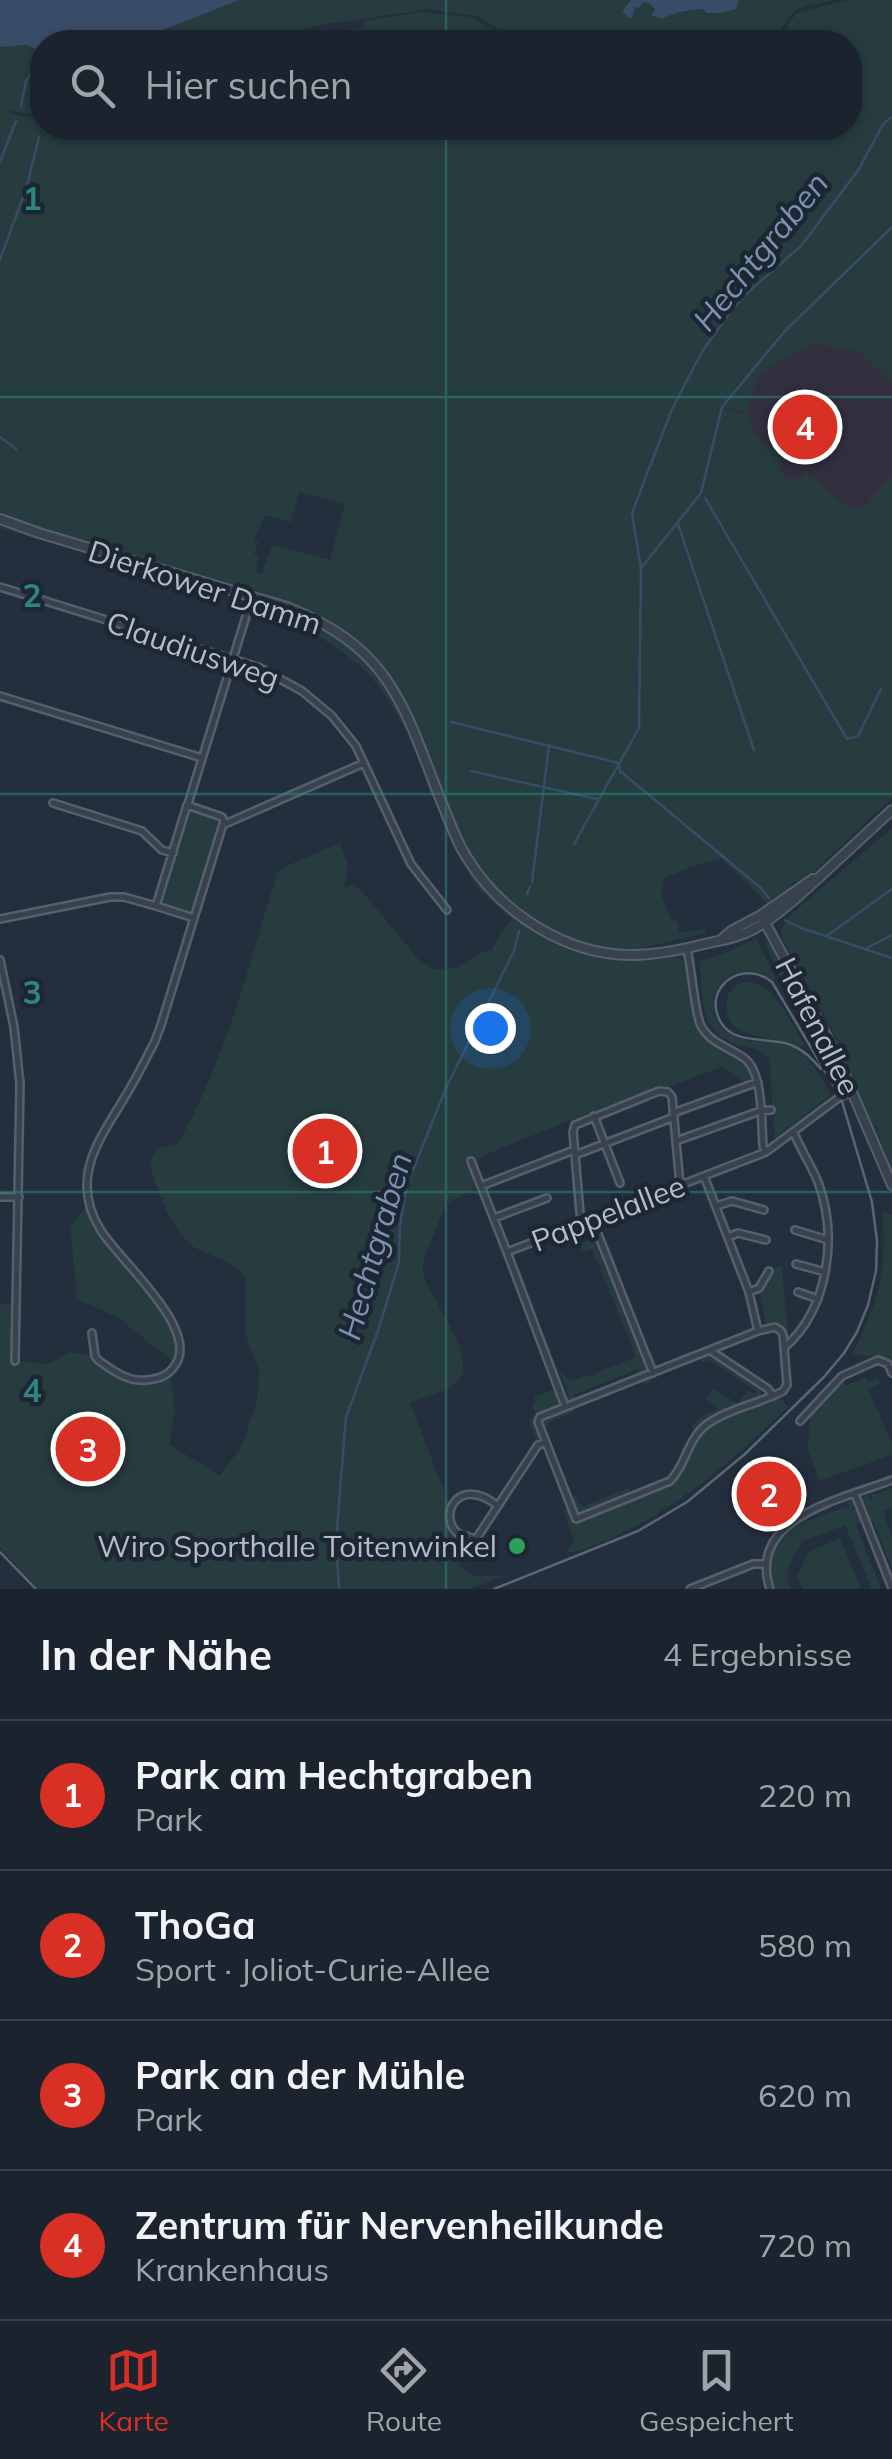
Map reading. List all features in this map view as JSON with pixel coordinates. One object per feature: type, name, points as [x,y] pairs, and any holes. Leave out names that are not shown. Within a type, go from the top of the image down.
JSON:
[{"type":"street","name":"Dierkower Damm","points":[[0,519],[290,608],[332,628],[356,645],[400,698],[465,855],[490,888],[547,932],[592,949],[638,955],[722,939],[731,930],[763,919],[794,890],[826,872],[892,810]]},
{"type":"street","name":"Claudiusweg","points":[[0,587],[232,658],[302,691],[344,730],[412,864],[448,910]]},
{"type":"street","points":[[156,906],[252,597]]},
{"type":"street","points":[[0,696],[202,758]]},
{"type":"street","points":[[223,825],[364,763]]},
{"type":"street","points":[[53,803],[142,830],[162,850],[172,853]]},
{"type":"street","points":[[92,1333],[98,1360],[132,1380],[159,1379],[177,1365],[182,1347],[171,1316],[96,1224],[87,1185],[97,1144],[155,1041],[223,825],[222,816],[187,805]]},
{"type":"street","points":[[0,919],[110,897],[194,918]]},
{"type":"street","name":"Hafenallee","points":[[763,919],[833,1048],[892,1185]]},
{"type":"street","points":[[687,948],[700,1022],[713,1041],[748,1061],[753,1068],[766,1152]]},
{"type":"street","points":[[0,960],[19,1067],[15,1361]]},
{"type":"street","points":[[481,1186],[606,1144],[758,1082]]},
{"type":"street","points":[[580,1224],[575,1125],[663,1090],[672,1096],[680,1186]]},
{"type":"street","name":"Pappelallee","points":[[566,1406],[506,1252],[766,1152],[852,1092]]},
{"type":"street","points":[[676,1141],[771,1110]]},
{"type":"street","points":[[594,1116],[620,1183]]},
{"type":"street","points":[[784,1348],[803,1328],[818,1298],[828,1240],[820,1191],[794,1133]]},
{"type":"street","points":[[470,1161],[506,1252]]},
{"type":"street","points":[[704,1176],[749,1292],[758,1332]]},
{"type":"street","points":[[0,1197],[18,1198]]},
{"type":"street","points":[[494,1218],[547,1198]]},
{"type":"street","points":[[716,1206],[732,1201],[764,1210]]},
{"type":"street","points":[[592,1219],[653,1373]]},
{"type":"street","points":[[795,1230],[828,1240]]},
{"type":"street","points":[[728,1237],[738,1233],[766,1240]]},
{"type":"street","points":[[796,1264],[825,1272]]},
{"type":"street","points":[[749,1292],[759,1288],[769,1271]]},
{"type":"street","points":[[798,1292],[818,1298]]},
{"type":"street","points":[[778,1328],[783,1335],[787,1385],[783,1391],[705,1426],[670,1481],[576,1519],[538,1422],[540,1417],[653,1373],[758,1332],[778,1328]]},
{"type":"street","points":[[710,1350],[773,1396]]},
{"type":"street","points":[[800,1421],[842,1376],[878,1360],[888,1364],[892,1373]]},
{"type":"street","points":[[498,1506],[472,1492],[461,1496],[451,1509],[451,1524],[460,1534],[476,1539],[498,1506],[538,1445],[546,1442]]},
{"type":"street","points":[[770,1589],[766,1564],[776,1538],[794,1520],[892,1480]]},
{"type":"street","points":[[855,1494],[892,1588]]},
{"type":"street","points":[[690,1589],[753,1564],[766,1564]]},
{"type":"shaded area","points":[[892,219],[892,627],[723,409],[808,304]]},
{"type":"green space","points":[[240,0],[631,0],[622,11],[631,18],[642,2],[669,15],[736,9],[739,0],[835,0],[797,10],[782,30],[500,30],[477,16],[429,9],[301,30],[162,30]]},
{"type":"green space","points":[[848,0],[892,0],[892,383],[859,352],[814,343],[761,372],[747,413],[724,409],[748,416],[755,436],[782,454],[779,469],[786,479],[800,479],[806,473],[850,509],[863,508],[892,476],[892,798],[808,877],[792,883],[792,887],[768,904],[721,858],[664,879],[661,893],[671,920],[678,921],[679,932],[705,929],[706,933],[642,948],[642,961],[675,957],[683,960],[701,1031],[743,1063],[754,1079],[744,1083],[722,1067],[670,1089],[659,1086],[518,1141],[471,1161],[481,1186],[447,1203],[423,1270],[459,1345],[462,1374],[449,1388],[410,1403],[451,1509],[455,1530],[476,1539],[458,1565],[475,1576],[504,1576],[470,1589],[38,1589],[0,1548],[0,1304],[17,1304],[15,1361],[49,1364],[69,1352],[95,1356],[113,1371],[140,1381],[171,1374],[175,1410],[169,1444],[220,1476],[241,1447],[257,1401],[259,1371],[245,1333],[246,1278],[227,1262],[184,1239],[164,1206],[150,1160],[157,1149],[178,1143],[210,1078],[277,873],[340,843],[348,865],[344,888],[352,885],[361,890],[419,960],[435,970],[457,967],[492,950],[512,919],[478,889],[452,846],[419,753],[386,696],[367,672],[342,652],[302,625],[250,602],[0,528],[0,47],[30,46],[30,115],[10,110],[9,113],[30,117],[30,140],[862,140],[862,30],[786,30],[797,13]],"holes":[[[299,492],[345,504],[330,560],[272,545],[262,574],[255,572],[259,556],[254,554],[258,541],[254,540],[265,515],[291,522]]]},
{"type":"green space","points":[[421,12],[472,17],[494,30],[347,30],[363,27],[363,21]]},
{"type":"green space","points":[[193,809],[221,819],[193,913],[188,914],[162,907],[188,811]]},
{"type":"green space","points":[[892,828],[892,1178],[879,1129],[858,1098],[837,1039],[781,931],[789,916]]},
{"type":"green space","points":[[756,938],[776,978],[748,971],[725,979],[714,998],[719,1024],[735,1037],[798,1051],[831,1095],[775,1138],[769,1060],[761,1052],[718,1034],[710,1024],[701,988],[700,961]]},
{"type":"green space","points":[[770,942],[825,1040],[845,1087],[784,987],[766,944]]},
{"type":"green space","points":[[744,982],[765,988],[773,996],[804,1044],[800,1047],[748,1033],[730,1021],[728,994]]},
{"type":"green space","points":[[89,1204],[96,1224],[171,1316],[182,1347],[177,1365],[117,1317],[77,1299],[70,1226]]},
{"type":"green space","points":[[885,1212],[892,1215],[892,1365],[880,1357],[853,1352],[879,1285]]},
{"type":"green space","points":[[599,1237],[646,1354],[652,1352],[657,1366],[648,1365],[653,1377],[645,1385],[638,1369],[574,1395],[575,1412],[549,1422],[541,1430],[546,1442],[538,1445],[529,1420],[536,1413],[531,1406],[534,1397],[558,1388],[563,1398],[569,1396],[560,1373],[573,1382],[634,1358],[592,1249],[583,1252],[579,1244]]},
{"type":"green space","points":[[779,1266],[789,1344],[784,1348],[781,1331],[767,1328],[759,1288],[769,1271]]},
{"type":"green space","points":[[709,1356],[761,1390],[756,1398],[724,1411],[725,1416],[780,1397],[788,1407],[683,1497],[609,1539],[566,1553],[574,1540],[563,1509],[571,1506],[568,1498],[576,1495],[584,1506],[628,1488],[631,1496],[670,1481],[698,1433],[691,1427],[708,1413],[720,1410],[706,1399],[713,1388],[738,1404],[749,1389],[754,1395],[757,1392],[709,1360],[701,1363],[700,1359]]},
{"type":"green space","points":[[865,1377],[868,1382],[877,1378],[880,1384],[869,1390],[892,1444],[892,1455],[819,1481],[807,1444],[812,1415],[841,1381],[846,1385]]},
{"type":"green space","points":[[892,1488],[892,1507],[883,1511],[892,1538],[892,1569],[873,1521],[866,1523],[860,1506],[867,1493],[873,1500],[870,1491],[875,1495]]},
{"type":"green space","points":[[847,1500],[857,1505],[850,1510],[857,1509],[862,1522],[856,1525],[881,1589],[872,1589],[845,1525],[803,1541],[788,1572],[792,1589],[770,1589],[768,1564],[779,1538],[804,1514],[809,1521],[849,1508]]},
{"type":"green space","points":[[840,1538],[861,1589],[803,1589],[797,1577],[808,1552]]},
{"type":"water","points":[[0,0],[240,0],[162,30],[30,30],[30,46],[0,47]]},
{"type":"water","points":[[631,0],[739,0],[736,9],[722,13],[698,9],[662,19],[651,15],[655,10],[643,2],[631,19],[622,11]]},
{"type":"waterway","points":[[21,106],[30,74]]},
{"type":"waterway","name":"Hechtgraben","points":[[574,844],[639,728],[641,569],[632,513],[672,409],[703,350],[731,311],[801,246],[859,169],[883,124],[892,117]]},
{"type":"waterway","points":[[0,162],[16,121]]},
{"type":"waterway","points":[[0,260],[27,186],[38,140]]},
{"type":"waterway","points":[[642,567],[701,493],[722,407],[785,331],[892,227]]},
{"type":"waterway","points":[[0,437],[16,449]]},
{"type":"waterway","points":[[705,498],[847,739],[858,736],[881,689]]},
{"type":"waterway","points":[[678,524],[754,750]]},
{"type":"waterway","points":[[451,722],[619,763],[620,771],[769,898]]},
{"type":"waterway","name":"Hechtgraben","points":[[532,882],[549,745]]},
{"type":"waterway","points":[[471,771],[597,799]]},
{"type":"waterway","name":"Hechtgraben","points":[[527,894],[530,887]]},
{"type":"waterway","points":[[828,935],[892,889]]},
{"type":"waterway","points":[[785,920],[892,958]]},
{"type":"waterway","name":"Hechtgraben","points":[[339,1589],[336,1541],[346,1417],[399,1262],[407,1185],[446,1088],[514,951],[519,931]]},
{"type":"waterway","points":[[867,948],[892,935]]},
{"type":"tram line","points":[[494,1589],[638,1531],[687,1502],[745,1454],[844,1353],[868,1305],[876,1271],[877,1241],[872,1202],[841,1098],[772,982],[749,973],[738,975],[721,987],[716,1009],[726,1029],[742,1037],[791,1045],[821,1069]]},
{"type":"tram line","points":[[0,1552],[36,1589]]},
{"type":"place","name":"Zentrum für Nervenheilkunde","points":[[805,427]]},
{"type":"place","name":"Park am Hechtgraben","points":[[325,1151]]},
{"type":"place","name":"Park an der Mühle","points":[[88,1449]]},
{"type":"place","name":"ThoGa","points":[[769,1494]]},
{"type":"place","name":"Wiro Sporthalle Toitenwinkel","points":[[517,1546]]}]
